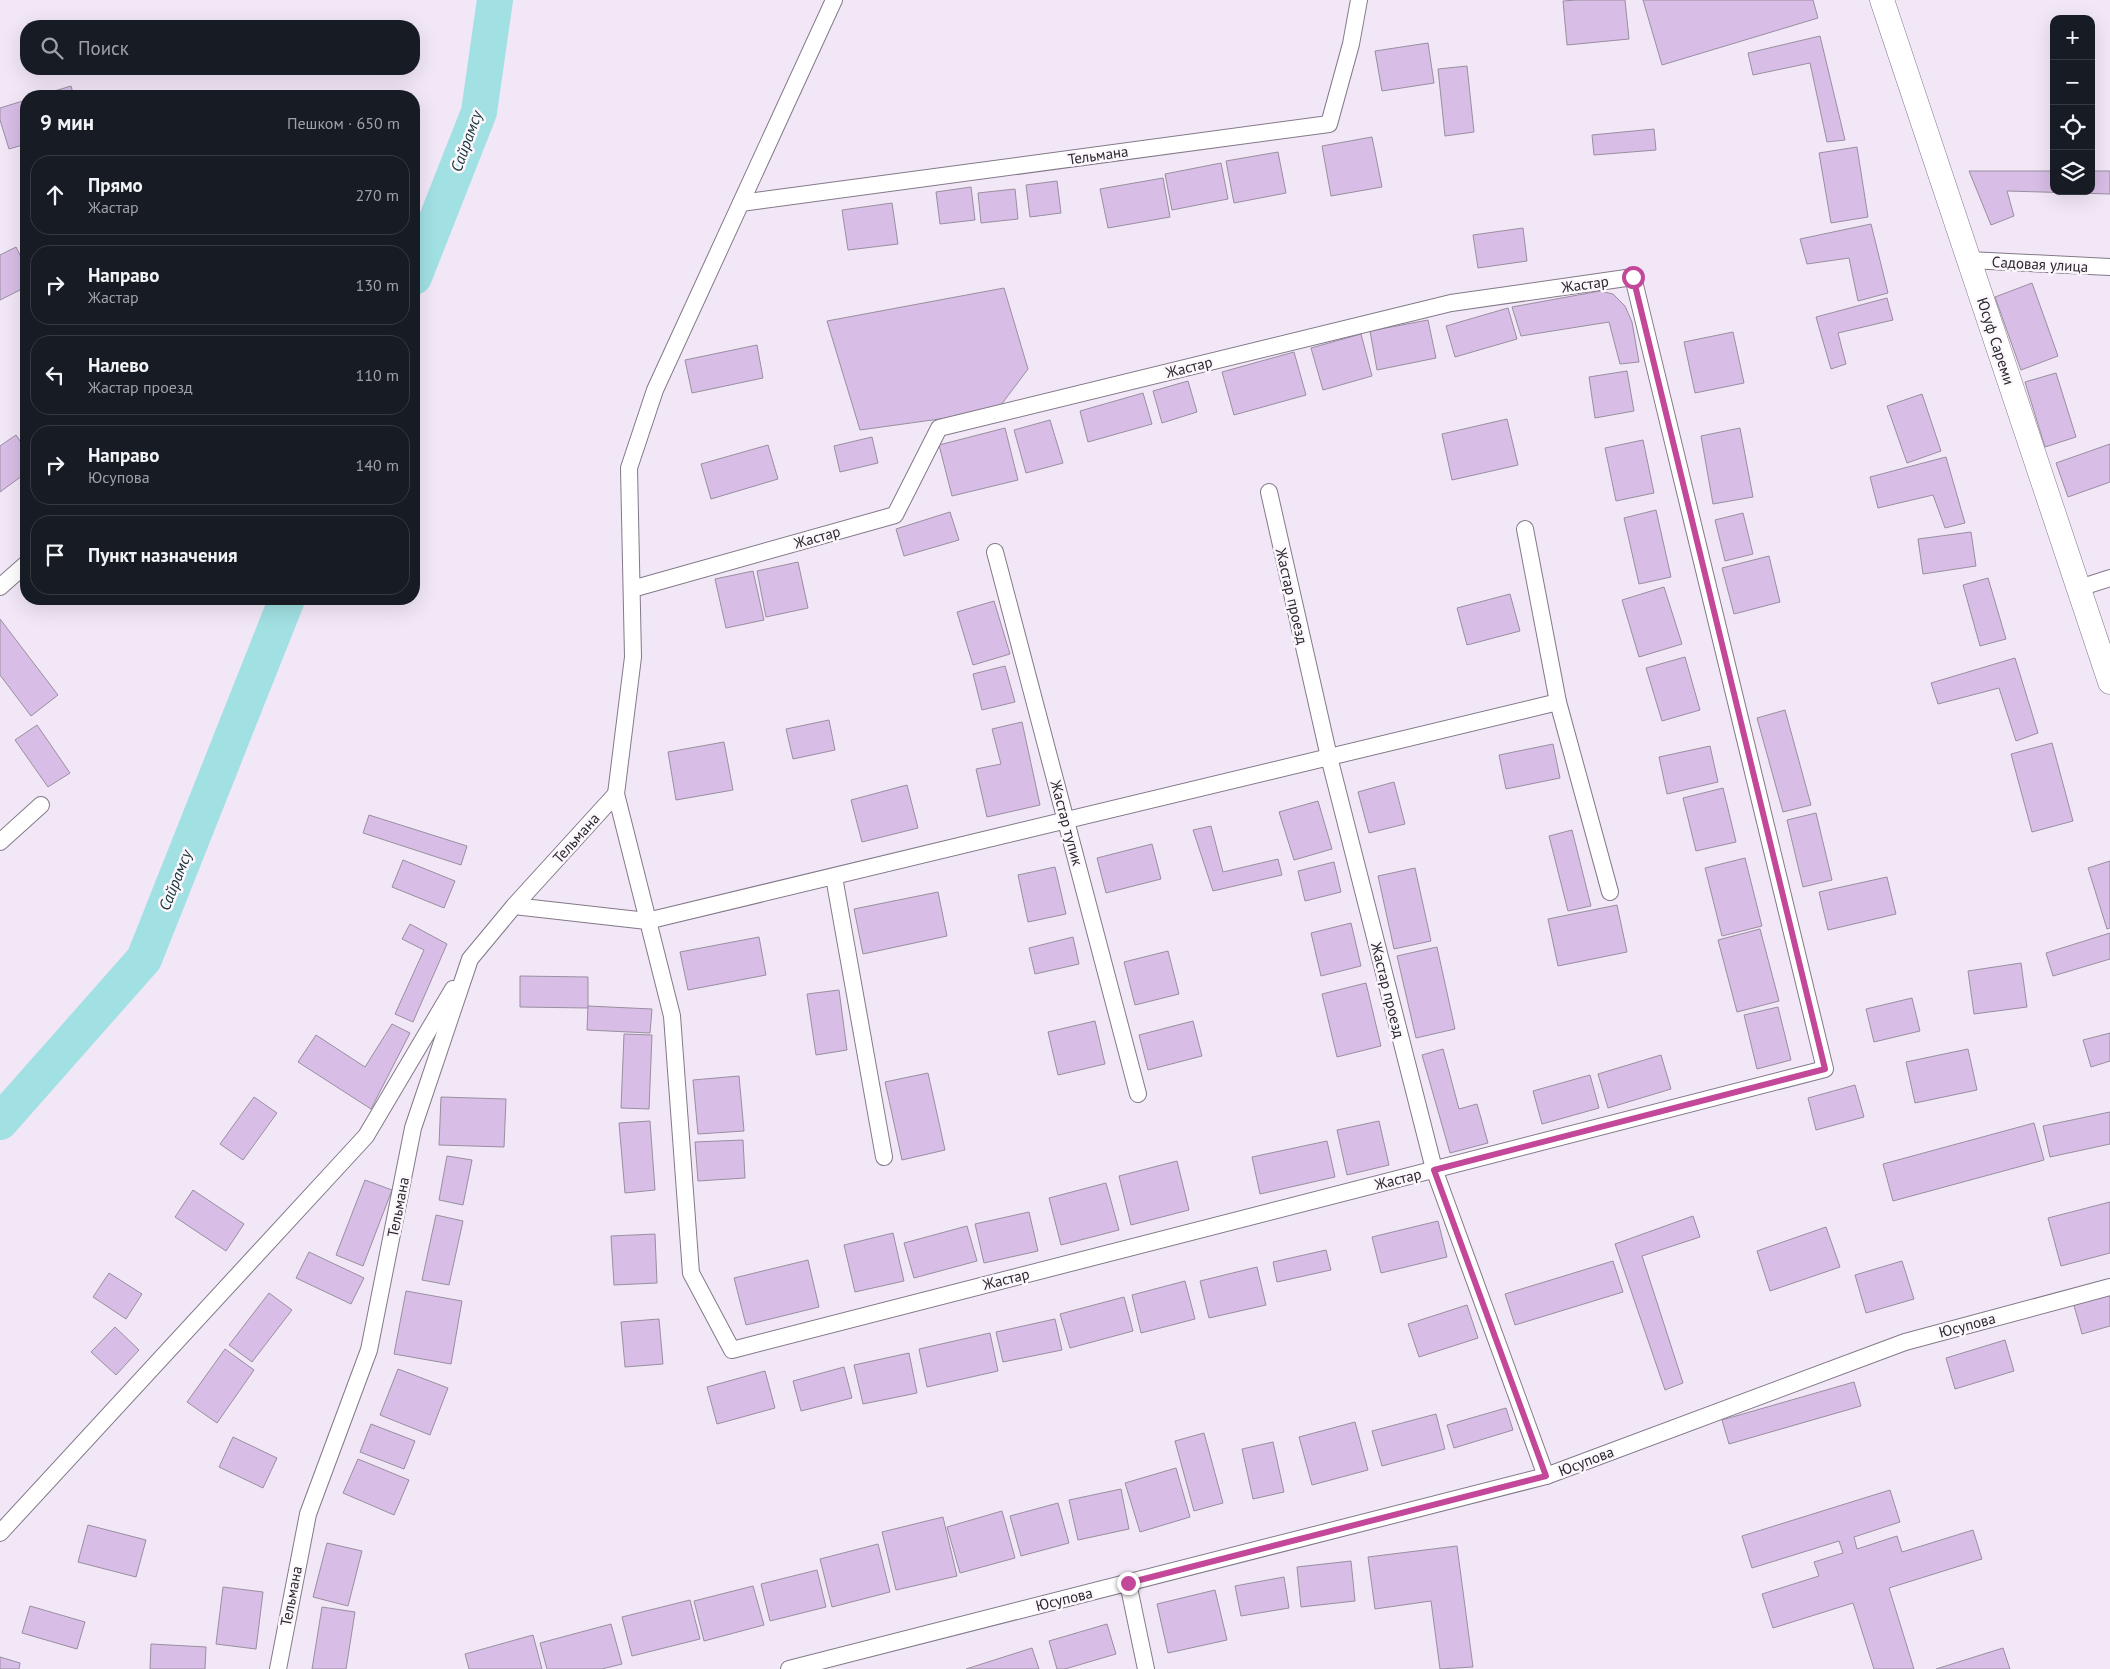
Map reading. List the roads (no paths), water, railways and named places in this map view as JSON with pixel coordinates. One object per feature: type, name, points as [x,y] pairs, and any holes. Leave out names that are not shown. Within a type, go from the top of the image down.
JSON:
[{"type":"main road","name":"Юсуф Сареми","points":[[1882,0],[2110,682]]},
{"type":"street","points":[[647,922],[616,794],[633,657],[629,468],[655,390],[834,0]]},
{"type":"street","name":"Тельмана","points":[[741,203],[1329,124],[1352,44],[1359,0]]},
{"type":"street","name":"Садовая улица","points":[[1969,260],[2110,267]]},
{"type":"street","name":"Жастар","points":[[632,589],[895,515],[939,428],[1452,303],[1633,277],[1825,1069],[732,1350],[691,1273],[672,1016],[647,922]]},
{"type":"street","name":"Жастар проезд","points":[[1269,492],[1329,757],[1434,1170],[1546,1476]]},
{"type":"street","points":[[1525,529],[1558,702],[1610,892]]},
{"type":"street","name":"Жастар тупик","points":[[995,552],[1138,1094]]},
{"type":"street","points":[[0,587],[20,569]]},
{"type":"street","points":[[2079,588],[2110,578]]},
{"type":"street","points":[[514,906],[647,922],[1558,702]]},
{"type":"street","name":"Тельмана","points":[[278,1669],[308,1514],[369,1350],[413,1128],[470,959],[514,906],[616,794]]},
{"type":"street","points":[[0,842],[42,805]]},
{"type":"street","points":[[834,877],[884,1157]]},
{"type":"street","points":[[0,1533],[366,1136],[470,959]]},
{"type":"street","name":"Юсупова","points":[[789,1669],[1546,1476],[1905,1342],[2110,1287]]},
{"type":"street","points":[[1128,1583],[1146,1669]]},
{"type":"waterway","name":"Сайрамсу","points":[[420,262],[479,112],[495,0]]},
{"type":"waterway","name":"Сайрамсу","points":[[0,1122],[144,959],[285,605]]}]
